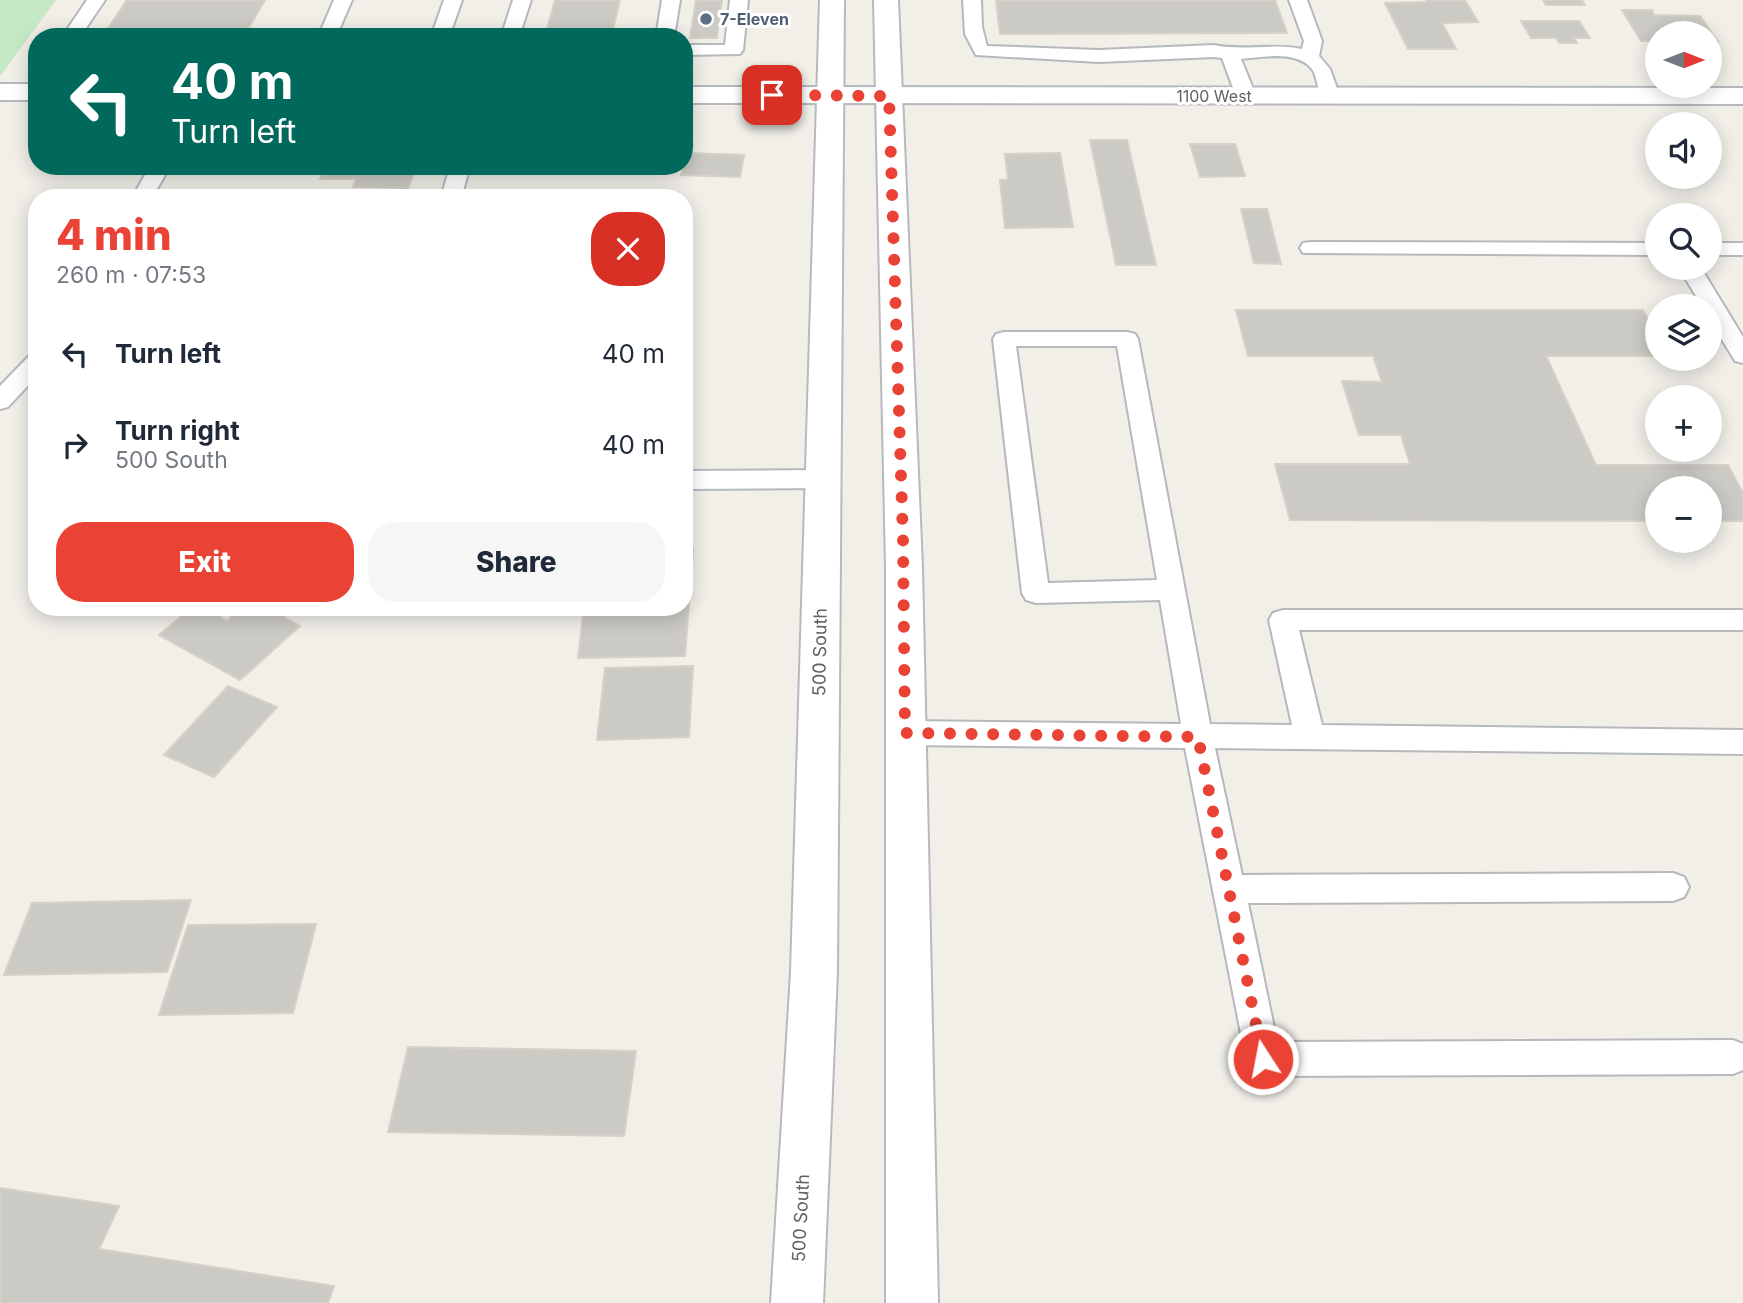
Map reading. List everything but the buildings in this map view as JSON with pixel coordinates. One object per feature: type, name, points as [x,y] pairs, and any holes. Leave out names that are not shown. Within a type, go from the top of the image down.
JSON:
[{"type":"main road","name":"500 South","points":[[797,1303],[814,972],[832,0]]},
{"type":"main road","points":[[886,0],[903,526],[912,1303]]},
{"type":"main road","points":[[0,92],[28,90]]},
{"type":"main road","name":"1100 West","points":[[693,95],[1743,96]]},
{"type":"lane","points":[[77,28],[96,0]]},
{"type":"lane","points":[[331,28],[343,0]]},
{"type":"lane","points":[[443,28],[453,0]]},
{"type":"lane","points":[[513,28],[522,0]]},
{"type":"lane","points":[[666,28],[671,0]]},
{"type":"lane","points":[[693,50],[734,50],[738,0]]},
{"type":"lane","points":[[972,0],[974,32],[978,47],[982,51],[1099,56],[1214,51],[1230,54],[1284,52],[1309,57],[1321,68],[1331,97]]},
{"type":"lane","points":[[1298,0],[1313,41],[1309,57]]},
{"type":"lane","points":[[1230,54],[1247,96]]},
{"type":"lane","points":[[1311,248],[1645,248]]},
{"type":"lane","points":[[1722,249],[1743,249]]},
{"type":"lane","points":[[1697,280],[1743,356]]},
{"type":"lane","points":[[1172,590],[1037,593],[1004,339],[1127,339],[1172,590],[1198,737],[1263,1059],[1733,1057]]},
{"type":"lane","points":[[0,401],[28,371]]},
{"type":"lane","points":[[693,480],[823,479]]},
{"type":"lane","points":[[1310,738],[1283,620],[1743,620]]},
{"type":"lane","points":[[905,733],[1743,742]]},
{"type":"lane","points":[[1229,889],[1673,887]]},
{"type":"green space","points":[[0,0],[56,0],[35,28],[28,28],[28,38],[0,76]]},
{"type":"place","name":"7-Eleven","points":[[706,19]]},
{"type":"route","points":[[772,95],[889,96],[897,292],[905,733],[1198,737],[1263,1059]]}]
